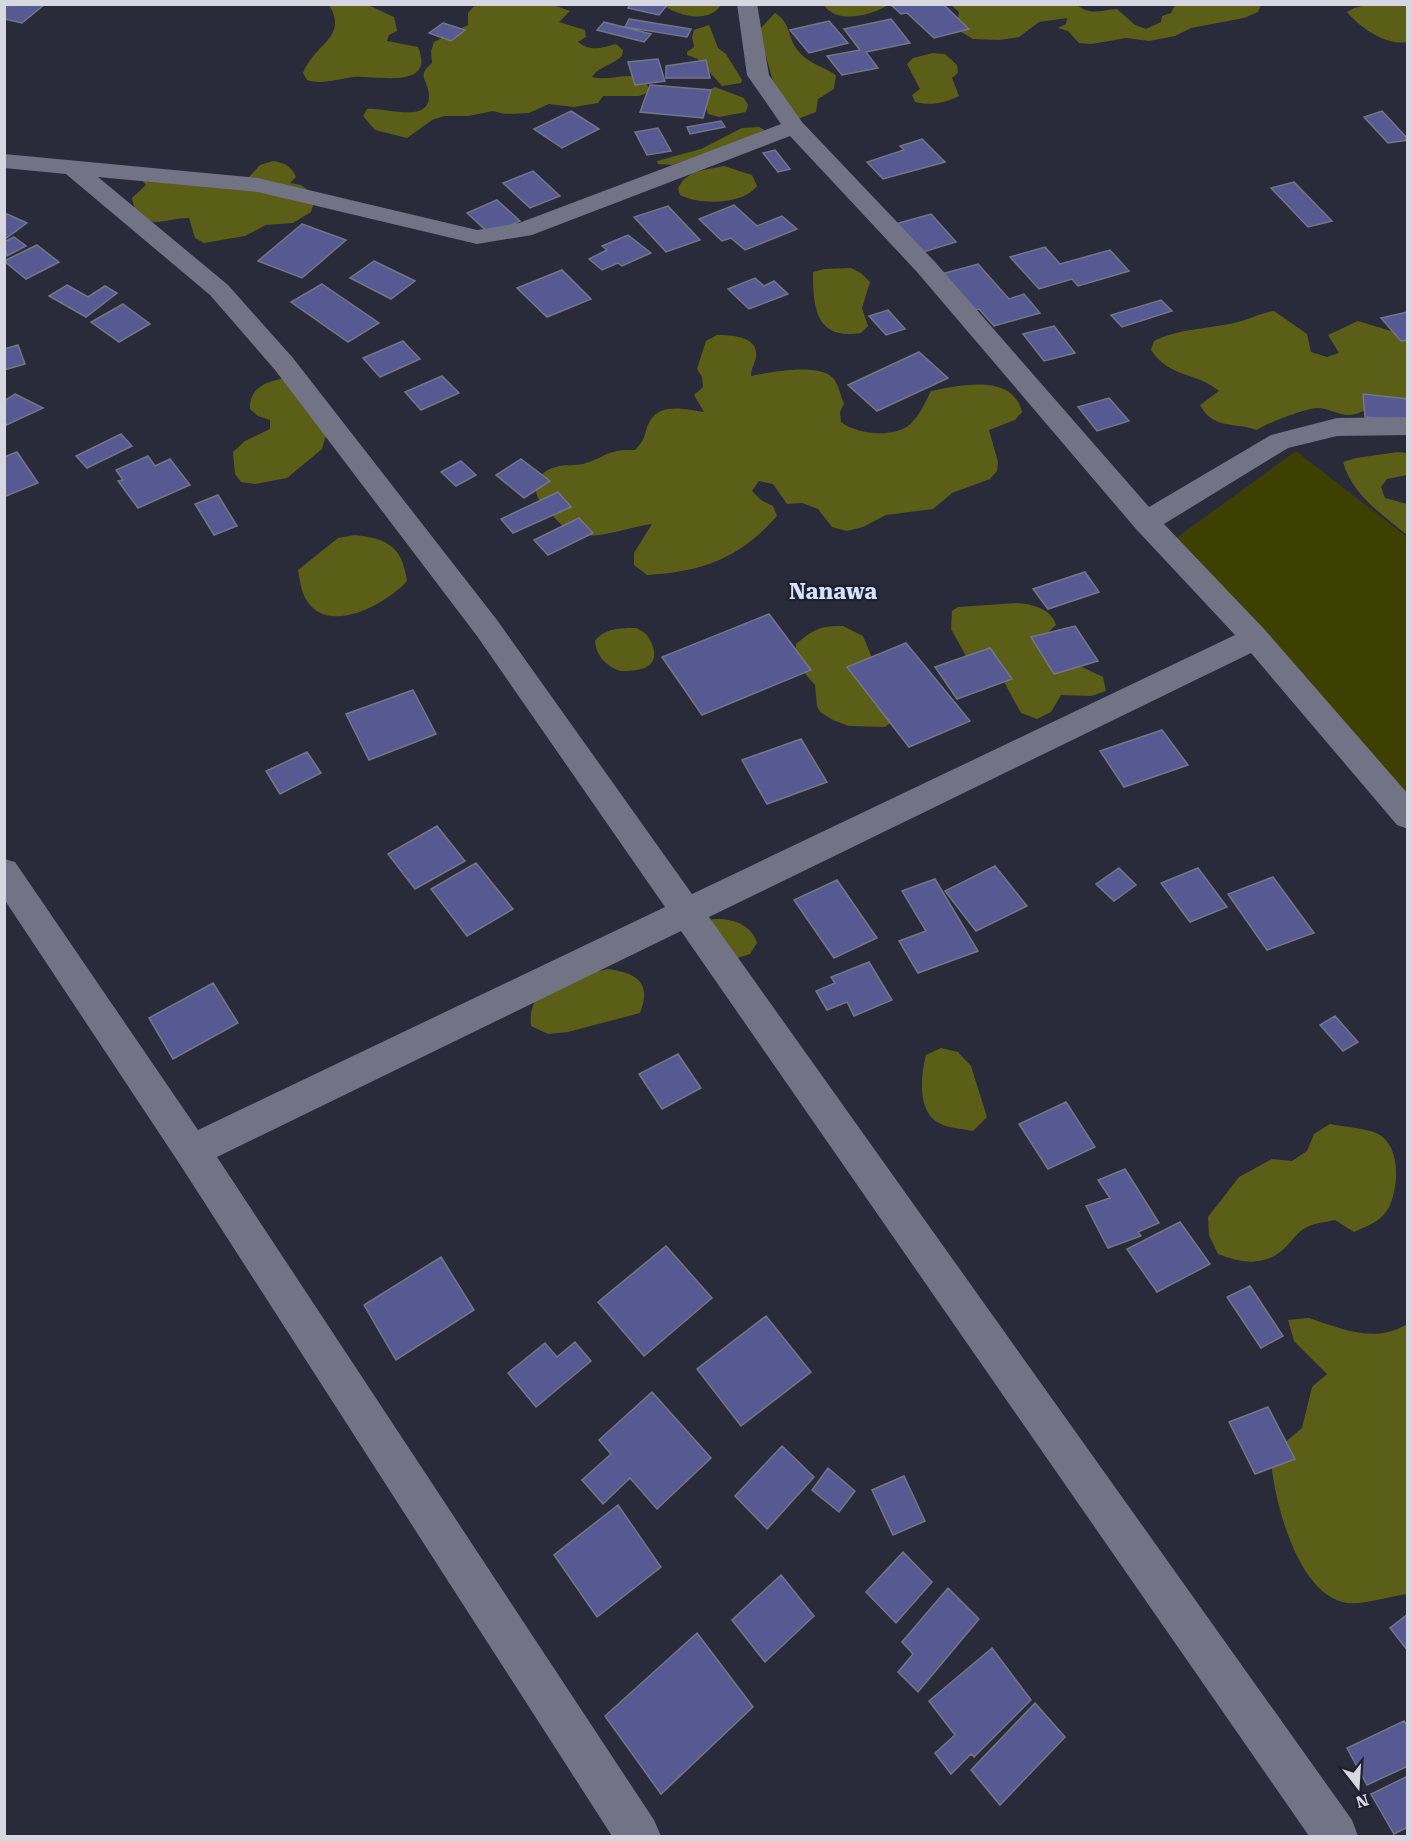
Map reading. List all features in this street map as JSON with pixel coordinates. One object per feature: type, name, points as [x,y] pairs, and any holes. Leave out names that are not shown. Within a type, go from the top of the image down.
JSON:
[{"type":"street","points":[[747,4],[758,75],[794,127],[926,267],[1146,522],[1255,638],[1407,816]]},
{"type":"street","points":[[4,161],[258,185],[477,237],[524,230],[794,127]]},
{"type":"street","points":[[73,168],[219,290],[284,364],[487,628],[1336,1836]]},
{"type":"street","points":[[1146,522],[1280,441],[1337,427],[1407,426]]},
{"type":"street","points":[[192,1151],[1255,638]]},
{"type":"street","points":[[4,872],[192,1151],[638,1836]]},
{"type":"shaded area","points":[[550,4],[570,11],[559,22],[585,30],[586,37],[578,42],[587,47],[596,48],[616,44],[623,50],[622,56],[598,70],[592,77],[638,77],[645,79],[650,92],[639,96],[603,96],[598,103],[574,107],[549,104],[529,113],[505,114],[493,111],[468,116],[444,116],[432,120],[407,138],[375,130],[363,116],[367,109],[413,112],[427,105],[429,96],[424,72],[432,63],[431,51],[434,42],[468,25],[468,13],[475,5]]},
{"type":"shaded area","points":[[1370,4],[1407,5],[1407,42],[1399,43],[1374,34],[1347,12]]},
{"type":"shaded area","points":[[329,5],[368,5],[394,17],[397,31],[389,35],[387,41],[418,47],[421,61],[419,70],[400,78],[353,77],[319,82],[307,80],[303,73],[308,63],[328,40],[335,25]]},
{"type":"shaded area","points":[[663,5],[721,5],[709,15],[693,16],[685,15]]},
{"type":"shaded area","points":[[824,5],[888,5],[864,15],[846,16],[837,15]]},
{"type":"shaded area","points":[[951,5],[1077,5],[1092,11],[1117,9],[1135,25],[1146,29],[1161,22],[1162,16],[1171,13],[1175,5],[1261,5],[1258,12],[1244,18],[1191,28],[1175,36],[1149,41],[1126,38],[1092,44],[1079,43],[1068,31],[1058,28],[1066,24],[1067,18],[1039,22],[1019,37],[999,40],[973,39],[956,29],[959,12]]},
{"type":"shaded area","points":[[775,13],[784,21],[795,47],[803,56],[836,75],[834,89],[818,99],[816,112],[795,120],[775,89],[759,30]]},
{"type":"shaded area","points":[[709,25],[718,48],[726,54],[742,80],[741,83],[722,86],[698,59],[687,55],[687,52],[694,47],[692,37],[694,30]]},
{"type":"shaded area","points":[[933,53],[945,54],[957,65],[958,73],[952,78],[959,96],[938,103],[915,102],[912,95],[920,89],[907,64],[913,58]]},
{"type":"shaded area","points":[[715,87],[744,98],[748,105],[746,112],[719,117],[708,114],[705,104],[707,91]]},
{"type":"shaded area","points":[[759,127],[768,132],[672,165],[658,164],[657,161],[701,149],[742,128]]},
{"type":"shaded area","points":[[273,161],[284,164],[292,170],[296,177],[290,183],[301,185],[316,196],[311,212],[293,223],[266,225],[245,236],[204,243],[195,238],[189,218],[147,221],[140,217],[135,209],[132,198],[146,185],[140,178],[247,179],[260,165]]},
{"type":"shaded area","points":[[724,166],[752,175],[757,186],[742,197],[731,200],[709,202],[680,195],[678,188],[683,180],[694,172]]},
{"type":"shaded area","points":[[851,268],[861,273],[870,282],[862,308],[868,326],[861,333],[846,334],[826,327],[820,319],[814,298],[813,272],[824,269]]},
{"type":"shaded area","points":[[1274,311],[1307,334],[1311,352],[1327,357],[1339,353],[1328,335],[1358,321],[1407,336],[1407,406],[1390,403],[1376,404],[1357,414],[1349,415],[1317,408],[1286,417],[1257,430],[1226,424],[1211,418],[1200,405],[1219,391],[1166,366],[1151,350],[1154,341],[1164,337],[1238,322]]},
{"type":"shaded area","points":[[717,335],[743,338],[753,345],[756,357],[751,376],[805,369],[816,370],[832,377],[838,386],[844,404],[840,412],[841,422],[864,432],[883,433],[901,430],[915,418],[931,391],[957,386],[984,385],[1008,391],[1017,400],[1022,412],[1015,420],[989,430],[998,462],[997,471],[990,479],[952,493],[933,509],[886,515],[863,527],[847,531],[832,527],[818,509],[802,503],[787,504],[773,484],[759,481],[752,491],[761,500],[773,506],[777,516],[749,543],[703,566],[647,575],[634,565],[634,553],[652,524],[608,534],[590,536],[576,534],[563,526],[542,505],[538,499],[536,486],[541,475],[547,470],[583,464],[618,451],[635,450],[644,438],[650,421],[661,411],[682,409],[704,412],[694,395],[703,387],[702,377],[697,369],[706,341]]},
{"type":"shaded area","points":[[297,376],[334,430],[325,438],[322,449],[287,478],[255,484],[241,482],[235,474],[233,452],[245,441],[270,429],[270,420],[258,416],[250,409],[254,393],[265,384]]},
{"type":"shaded area","points":[[1296,451],[1407,537],[1407,829],[1161,549]]},
{"type":"shaded area","points":[[1398,452],[1407,453],[1407,475],[1387,479],[1381,487],[1385,498],[1407,504],[1407,535],[1369,503],[1353,485],[1343,462]]},
{"type":"shaded area","points":[[355,535],[377,539],[392,547],[402,560],[407,581],[398,590],[373,606],[343,616],[329,616],[317,611],[307,601],[298,570],[338,538]]},
{"type":"shaded area","points":[[1017,603],[1035,606],[1046,611],[1056,625],[1046,634],[1080,666],[1103,677],[1106,691],[1091,696],[1061,695],[1051,712],[1037,719],[1021,713],[997,669],[966,656],[951,629],[952,611],[958,607]]},
{"type":"shaded area","points":[[829,626],[843,626],[863,636],[897,718],[885,727],[849,726],[820,712],[817,706],[815,685],[795,662],[796,644],[807,635]]},
{"type":"shaded area","points":[[636,628],[646,634],[652,644],[654,658],[651,663],[636,670],[621,671],[611,667],[600,656],[595,641],[608,631]]},
{"type":"shaded area","points":[[714,919],[734,921],[751,931],[757,943],[750,954],[734,959],[704,921]]},
{"type":"shaded area","points":[[608,969],[627,973],[639,981],[644,994],[640,1013],[568,1032],[548,1034],[531,1026],[532,1011],[537,999],[545,990],[568,979]]},
{"type":"shaded area","points":[[941,1048],[958,1052],[971,1066],[987,1117],[973,1131],[941,1124],[926,1109],[922,1082],[926,1055]]},
{"type":"shaded area","points":[[1330,1124],[1376,1133],[1390,1147],[1394,1157],[1396,1179],[1392,1200],[1385,1213],[1373,1223],[1354,1232],[1335,1220],[1310,1226],[1299,1232],[1280,1252],[1265,1260],[1241,1261],[1218,1254],[1209,1235],[1208,1217],[1239,1177],[1272,1159],[1292,1161],[1307,1151],[1314,1134]]},
{"type":"shaded area","points":[[1309,1318],[1346,1330],[1371,1334],[1395,1330],[1407,1324],[1407,1594],[1354,1603],[1330,1597],[1315,1584],[1302,1566],[1283,1522],[1271,1460],[1283,1444],[1302,1428],[1312,1387],[1327,1374],[1294,1341],[1288,1320]]},
{"type":"building","points":[[10,4],[45,4],[22,23],[4,19],[4,9]]},
{"type":"building","points":[[631,4],[668,4],[659,15],[628,8]]},
{"type":"building","points":[[890,4],[943,4],[969,29],[934,38],[907,13],[901,14]]},
{"type":"building","points":[[629,19],[691,29],[687,37],[625,27]]},
{"type":"building","points":[[891,19],[910,43],[866,52],[878,68],[842,75],[827,56],[860,50],[844,29]]},
{"type":"building","points":[[829,21],[848,43],[809,53],[790,30]]},
{"type":"building","points":[[604,22],[651,34],[644,42],[597,30]]},
{"type":"building","points":[[443,23],[465,30],[451,41],[429,33]]},
{"type":"building","points":[[658,59],[665,81],[635,85],[628,62]]},
{"type":"building","points":[[706,60],[710,78],[666,78],[666,66]]},
{"type":"building","points":[[650,85],[711,90],[703,118],[640,112]]},
{"type":"building","points":[[571,111],[599,129],[562,148],[534,129]]},
{"type":"building","points":[[1382,111],[1408,140],[1388,143],[1364,117]]},
{"type":"building","points":[[721,121],[725,127],[690,134],[687,127]]},
{"type":"building","points":[[658,128],[671,151],[647,155],[635,132]]},
{"type":"building","points":[[922,139],[945,162],[883,179],[867,162],[904,150],[900,146]]},
{"type":"building","points":[[775,150],[790,169],[778,172],[763,153]]},
{"type":"building","points":[[533,171],[560,196],[530,208],[503,183]]},
{"type":"building","points":[[1294,182],[1332,221],[1308,227],[1271,188]]},
{"type":"building","points":[[497,200],[520,221],[490,234],[467,213]]},
{"type":"building","points":[[734,205],[757,226],[782,216],[797,229],[745,250],[731,238],[722,241],[699,219]]},
{"type":"building","points":[[668,206],[700,240],[666,252],[634,217]]},
{"type":"building","points":[[7,214],[27,223],[5,239],[4,215]]},
{"type":"building","points":[[931,214],[956,242],[917,254],[892,225]]},
{"type":"building","points":[[302,224],[346,240],[302,278],[258,261]]},
{"type":"building","points":[[628,235],[651,253],[622,266],[618,263],[602,270],[589,259],[607,250],[602,246]]},
{"type":"building","points":[[14,237],[26,246],[7,256],[4,242]]},
{"type":"building","points":[[37,245],[59,262],[26,279],[4,261]]},
{"type":"building","points":[[1045,247],[1060,264],[1110,250],[1129,271],[1078,286],[1072,279],[1039,289],[1010,257]]},
{"type":"building","points":[[374,261],[415,281],[391,299],[350,278]]},
{"type":"building","points":[[978,264],[1009,299],[1024,294],[1040,313],[994,326],[979,309],[969,312],[938,275]]},
{"type":"building","points":[[562,270],[591,299],[547,317],[517,288]]},
{"type":"building","points":[[755,278],[764,286],[774,281],[788,294],[749,309],[728,289]]},
{"type":"building","points":[[322,284],[379,323],[348,342],[291,302]]},
{"type":"building","points":[[67,285],[88,297],[105,286],[117,293],[86,317],[49,296]]},
{"type":"building","points":[[1161,300],[1172,311],[1122,327],[1111,315]]},
{"type":"building","points":[[123,304],[150,324],[119,342],[91,322]]},
{"type":"building","points":[[888,310],[905,329],[886,335],[869,316]]},
{"type":"building","points":[[1408,312],[1408,340],[1401,341],[1381,318]]},
{"type":"building","points":[[1054,326],[1075,353],[1044,361],[1023,334]]},
{"type":"building","points":[[403,341],[420,359],[380,377],[363,358]]},
{"type":"building","points":[[18,345],[25,364],[4,370],[4,349]]},
{"type":"building","points":[[919,352],[948,378],[877,411],[848,385]]},
{"type":"building","points":[[442,376],[459,393],[421,410],[405,392]]},
{"type":"building","points":[[15,394],[43,408],[4,426],[4,401]]},
{"type":"building","points":[[1363,394],[1408,399],[1408,421],[1365,417]]},
{"type":"building","points":[[1109,398],[1129,421],[1097,431],[1078,407]]},
{"type":"building","points":[[121,434],[132,446],[87,468],[76,456]]},
{"type":"building","points":[[17,452],[38,483],[4,497],[4,457]]},
{"type":"building","points":[[148,456],[155,466],[170,459],[190,485],[138,508],[118,481],[123,480],[116,470]]},
{"type":"building","points":[[521,459],[550,481],[524,498],[496,475]]},
{"type":"building","points":[[461,461],[476,475],[456,486],[441,472]]},
{"type":"building","points":[[558,492],[571,507],[513,533],[501,519]]},
{"type":"building","points":[[218,495],[237,526],[214,535],[195,504]]},
{"type":"building","points":[[579,518],[593,533],[548,555],[534,540]]},
{"type":"building","points":[[1085,572],[1099,592],[1048,609],[1033,589]]},
{"type":"building","points":[[769,614],[811,670],[702,715],[662,657]]},
{"type":"building","points":[[1075,626],[1098,661],[1054,674],[1031,637]]},
{"type":"building","points":[[906,643],[970,721],[909,747],[847,667]]},
{"type":"building","points":[[990,648],[1012,679],[957,699],[935,667]]},
{"type":"building","points":[[413,690],[436,734],[369,760],[346,714]]},
{"type":"building","points":[[1162,730],[1188,765],[1124,787],[1100,751]]},
{"type":"building","points":[[801,739],[827,782],[767,804],[742,760]]},
{"type":"building","points":[[307,752],[321,773],[280,794],[266,771]]},
{"type":"building","points":[[437,826],[465,861],[415,889],[388,854]]},
{"type":"building","points":[[476,863],[513,909],[467,936],[431,889]]},
{"type":"building","points":[[995,866],[1027,906],[976,931],[945,891]]},
{"type":"building","points":[[1119,868],[1136,885],[1114,901],[1096,884]]},
{"type":"building","points":[[1198,868],[1227,907],[1190,922],[1161,883]]},
{"type":"building","points":[[1273,877],[1314,933],[1267,950],[1228,894]]},
{"type":"building","points":[[935,879],[978,951],[918,973],[899,941],[926,931],[902,891]]},
{"type":"building","points":[[837,880],[877,938],[834,958],[794,900]]},
{"type":"building","points":[[869,962],[892,1000],[854,1016],[847,1002],[827,1010],[816,991],[835,983],[831,977]]},
{"type":"building","points":[[213,983],[238,1023],[173,1059],[149,1018]]},
{"type":"building","points":[[1335,1016],[1358,1042],[1343,1051],[1320,1025]]},
{"type":"building","points":[[678,1054],[701,1088],[662,1109],[639,1074]]},
{"type":"building","points":[[1066,1102],[1095,1147],[1048,1169],[1019,1124]]},
{"type":"building","points":[[1125,1169],[1159,1223],[1138,1232],[1141,1236],[1108,1248],[1086,1206],[1110,1198],[1098,1180]]},
{"type":"building","points":[[1180,1222],[1210,1264],[1157,1292],[1127,1249]]},
{"type":"building","points":[[666,1246],[712,1298],[644,1356],[598,1302]]},
{"type":"building","points":[[441,1257],[474,1310],[396,1360],[364,1305]]},
{"type":"building","points":[[1250,1286],[1283,1336],[1261,1348],[1227,1297]]},
{"type":"building","points":[[766,1316],[811,1372],[741,1426],[697,1369]]},
{"type":"building","points":[[575,1342],[591,1361],[536,1407],[508,1373],[545,1343],[557,1357]]},
{"type":"building","points":[[652,1392],[711,1458],[657,1509],[630,1478],[603,1504],[582,1480],[611,1454],[599,1440]]},
{"type":"building","points":[[1268,1407],[1295,1459],[1255,1474],[1229,1422]]},
{"type":"building","points":[[782,1446],[814,1477],[767,1529],[735,1496]]},
{"type":"building","points":[[828,1468],[855,1491],[839,1512],[812,1490]]},
{"type":"building","points":[[904,1476],[925,1521],[893,1535],[872,1490]]},
{"type":"building","points":[[618,1505],[661,1567],[597,1617],[554,1555]]},
{"type":"building","points":[[903,1552],[932,1582],[896,1623],[866,1592]]},
{"type":"building","points":[[781,1575],[814,1616],[765,1662],[732,1620]]},
{"type":"building","points":[[948,1588],[979,1619],[918,1692],[898,1672],[913,1654],[902,1642]]},
{"type":"building","points":[[1408,1614],[1408,1651],[1390,1628]]},
{"type":"building","points":[[697,1633],[753,1707],[661,1794],[605,1716]]},
{"type":"building","points":[[992,1648],[1031,1700],[974,1757],[971,1754],[951,1774],[935,1753],[955,1735],[929,1701]]},
{"type":"building","points":[[1035,1703],[1065,1737],[1000,1805],[971,1770]]},
{"type":"building","points":[[1404,1721],[1408,1727],[1408,1766],[1367,1785],[1347,1748]]},
{"type":"building","points":[[1408,1776],[1408,1827],[1394,1834],[1371,1794]]},
{"type":"district","name":"Nanawa","points":[[833,591]]}]
